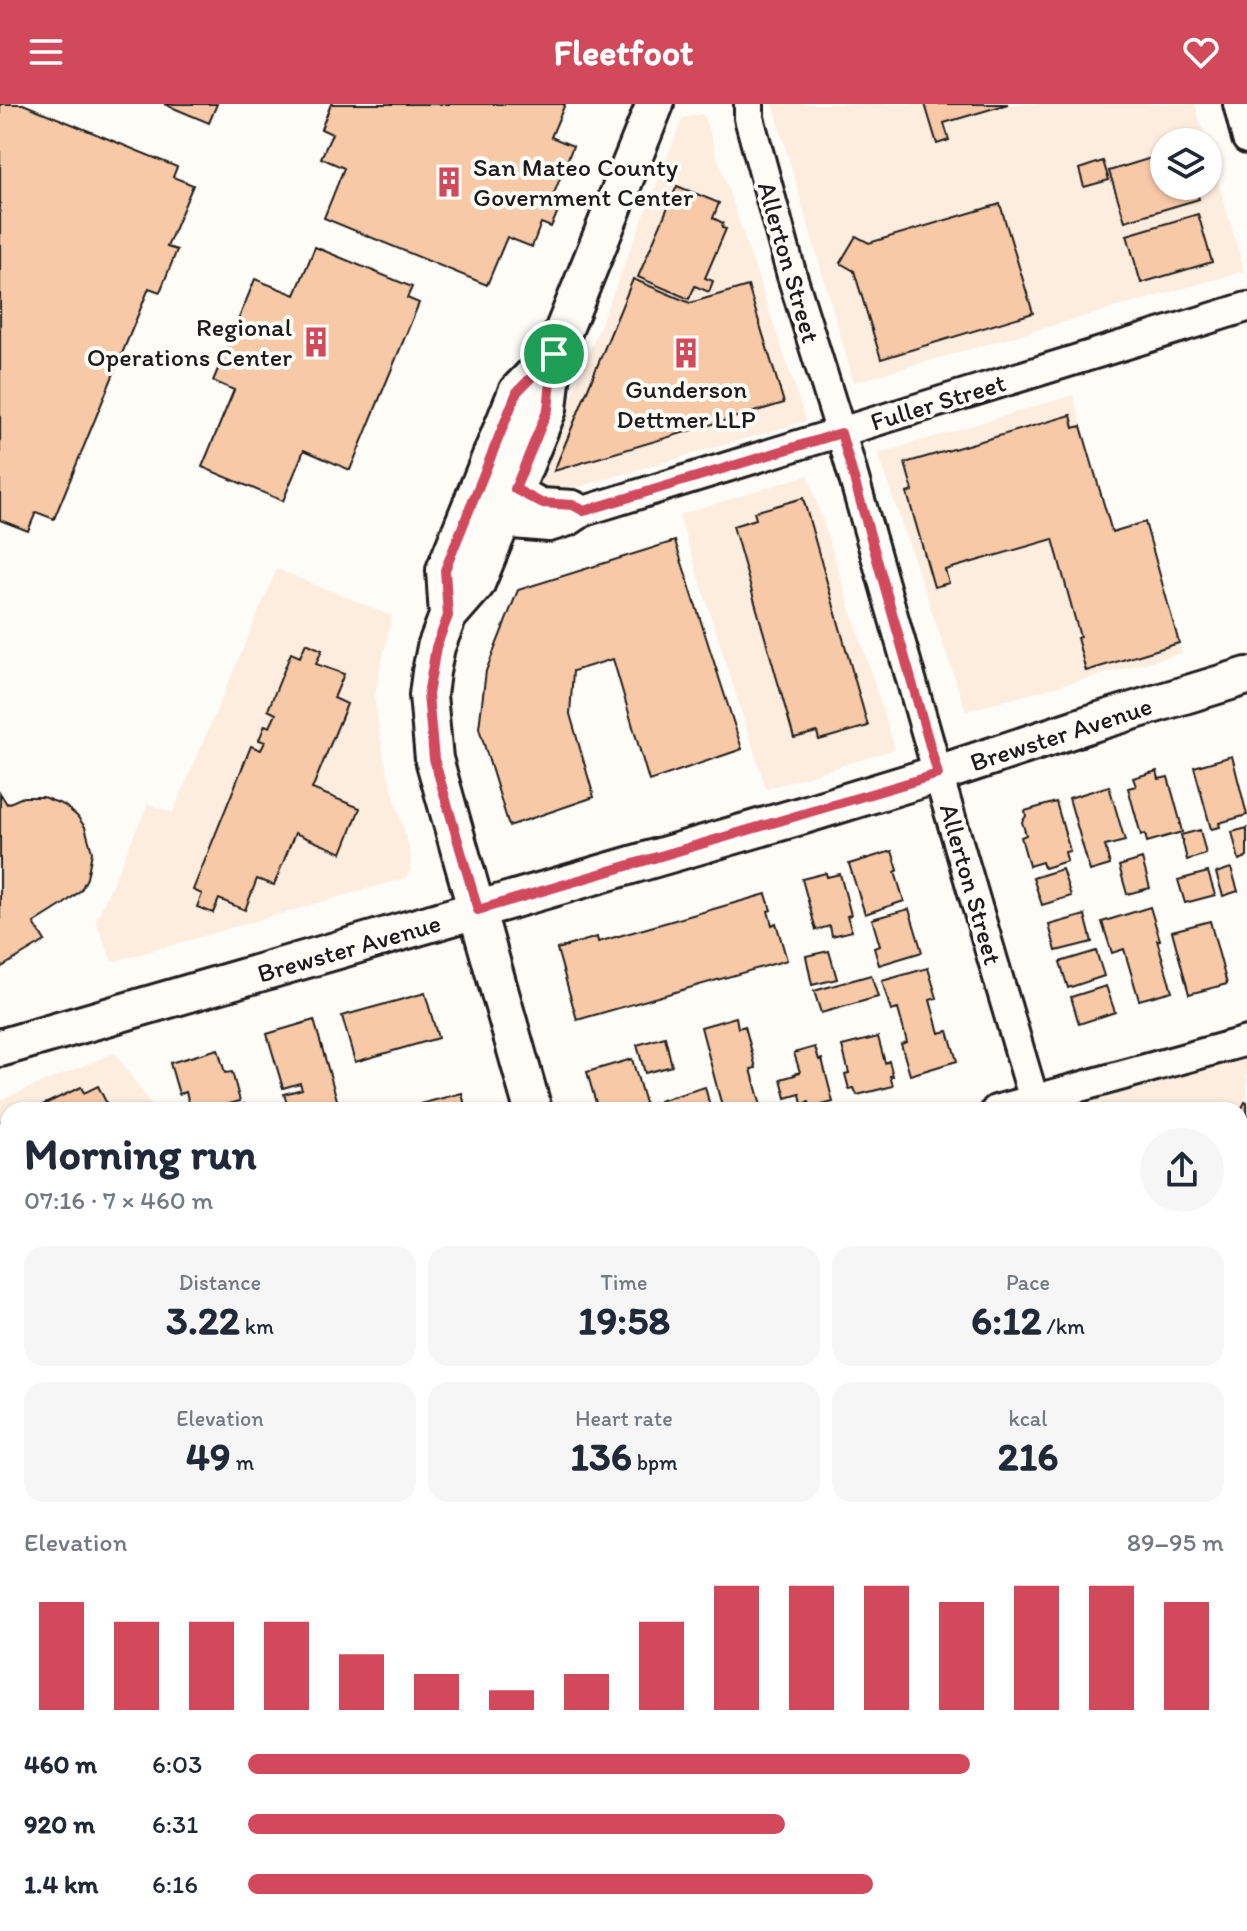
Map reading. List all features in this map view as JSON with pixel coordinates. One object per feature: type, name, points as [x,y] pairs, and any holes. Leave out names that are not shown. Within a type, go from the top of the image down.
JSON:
[{"type":"street","points":[[531,1102],[434,759],[428,695],[436,647],[448,616],[476,584],[548,409],[554,354],[655,104]]},
{"type":"street","name":"Allerton Street","points":[[749,104],[749,118],[792,276],[841,433],[1035,1102]]},
{"type":"street","points":[[1238,104],[1247,139]]},
{"type":"street","name":"Fuller Street","points":[[501,523],[549,527],[569,521],[584,511],[1247,307]]},
{"type":"street","points":[[448,616],[445,570],[517,392],[554,354]]},
{"type":"street","name":"Fuller Street","points":[[515,489],[541,503],[573,505],[584,511]]},
{"type":"street","name":"Brewster Avenue","points":[[0,1048],[938,774],[1247,676]]},
{"type":"street","points":[[1043,1102],[1247,1041]]},
{"type":"shaded area","points":[[773,104],[1195,104],[1202,128],[1150,128],[1150,200],[1222,200],[1222,196],[1244,271],[854,382]]},
{"type":"shaded area","points":[[703,114],[806,421],[530,501],[683,118]]},
{"type":"shaded area","points":[[1073,395],[1112,531],[1145,522],[1182,653],[966,711],[878,454]]},
{"type":"shaded area","points":[[808,475],[895,749],[766,789],[679,515]]},
{"type":"shaded area","points":[[277,569],[392,616],[374,697],[384,759],[411,856],[410,870],[405,878],[112,962],[96,921],[148,804],[173,813]]},
{"type":"shaded area","points":[[1247,1041],[1247,1102],[1061,1102]]},
{"type":"shaded area","points":[[115,1053],[149,1102],[0,1102]]},
{"type":"building","points":[[0,104],[23,104],[177,167],[173,177],[193,185],[167,247],[177,250],[160,292],[149,288],[54,519],[36,512],[28,531],[0,520]]},
{"type":"building","points":[[164,104],[217,104],[209,123]]},
{"type":"building","name":"San Mateo County Government Center","points":[[331,104],[565,104],[551,137],[573,146],[553,196],[563,200],[551,227],[541,223],[532,247],[507,237],[487,285],[324,218],[344,168],[321,158],[332,134],[321,129]]},
{"type":"building","points":[[925,104],[1008,104],[944,123],[949,140],[937,144]]},
{"type":"building","points":[[1150,158],[1150,200],[1196,200],[1125,221],[1109,171]]},
{"type":"building","points":[[1103,161],[1109,180],[1084,187],[1079,169]]},
{"type":"building","points":[[677,186],[719,203],[713,218],[723,223],[722,228],[726,229],[705,278],[713,281],[709,292],[695,286],[689,299],[638,277]]},
{"type":"building","points":[[1000,204],[1033,313],[881,359],[854,271],[840,263],[856,236],[869,243]]},
{"type":"building","points":[[1198,214],[1212,262],[1141,283],[1127,235]]},
{"type":"building","name":"Regional Operations Center","points":[[315,247],[412,287],[407,298],[419,303],[350,470],[304,450],[283,501],[202,467],[234,390],[213,381],[255,279],[295,295]]},
{"type":"building","name":"Gunderson Dettmer LLP","points":[[633,279],[690,303],[748,286],[784,403],[554,471]]},
{"type":"building","points":[[1071,415],[1074,428],[1081,426],[1112,532],[1145,522],[1179,643],[1086,671],[1077,638],[1080,637],[1053,539],[945,570],[949,583],[934,587],[907,493],[913,491],[905,463]]},
{"type":"building","points":[[803,498],[868,726],[819,740],[817,732],[794,738],[733,526],[756,519],[754,512]]},
{"type":"building","points":[[675,541],[742,749],[649,781],[613,659],[573,671],[570,714],[594,797],[509,826],[479,728],[486,671],[518,590]]},
{"type":"building","points":[[306,643],[322,650],[316,664],[344,674],[334,698],[347,704],[312,789],[360,808],[342,853],[295,833],[274,885],[257,879],[245,910],[219,899],[213,913],[197,907],[202,894],[193,890],[251,746],[261,750],[265,742],[259,740],[265,725],[270,727],[276,714],[268,710],[291,653],[300,657]]},
{"type":"building","points":[[1232,756],[1247,815],[1219,823],[1220,827],[1211,829],[1194,767]]},
{"type":"building","points":[[1157,771],[1159,779],[1168,777],[1182,832],[1147,842],[1145,834],[1141,835],[1128,788],[1136,786],[1133,778]]},
{"type":"building","points":[[1109,786],[1125,841],[1105,846],[1110,865],[1090,871],[1069,798]]},
{"type":"building","points":[[0,793],[7,804],[23,797],[43,797],[64,805],[85,827],[92,852],[87,878],[81,890],[34,923],[45,941],[0,968]]},
{"type":"building","points":[[1056,802],[1070,851],[1065,852],[1067,861],[1044,868],[1042,862],[1029,866],[1021,837],[1026,835],[1022,822],[1025,811]]},
{"type":"building","points":[[1247,828],[1247,857],[1239,860],[1232,832]]},
{"type":"building","points":[[1200,830],[1206,854],[1187,860],[1181,835]]},
{"type":"building","points":[[892,851],[904,901],[865,914],[849,864]]},
{"type":"building","points":[[1142,859],[1150,888],[1127,894],[1119,866]]},
{"type":"building","points":[[1231,868],[1238,891],[1223,896],[1216,873]]},
{"type":"building","points":[[1062,869],[1071,896],[1042,905],[1033,878]]},
{"type":"building","points":[[1208,872],[1215,895],[1185,903],[1178,880]]},
{"type":"building","points":[[826,873],[827,877],[840,874],[852,931],[832,936],[830,926],[816,930],[802,879]]},
{"type":"building","points":[[766,894],[772,925],[776,923],[787,960],[577,1020],[557,949],[597,937],[598,942]]},
{"type":"building","points":[[1150,907],[1172,991],[1139,1000],[1124,949],[1112,953],[1102,922]]},
{"type":"building","points":[[909,909],[922,952],[879,965],[874,948],[880,946],[872,919]]},
{"type":"building","points":[[1085,915],[1092,942],[1056,951],[1049,925]]},
{"type":"building","points":[[1210,921],[1227,984],[1189,994],[1172,931]]},
{"type":"building","points":[[829,951],[837,979],[812,985],[806,956]]},
{"type":"building","points":[[1096,951],[1104,976],[1068,988],[1060,962]]},
{"type":"building","points":[[928,968],[937,998],[930,1000],[939,1033],[948,1031],[957,1061],[910,1075],[901,1044],[907,1042],[898,1009],[891,1011],[882,981]]},
{"type":"building","points":[[871,975],[878,997],[821,1013],[814,991]]},
{"type":"building","points":[[1106,986],[1115,1012],[1079,1024],[1071,997]]},
{"type":"building","points":[[425,993],[438,1038],[355,1062],[342,1016]]},
{"type":"building","points":[[736,1017],[738,1028],[745,1026],[756,1068],[751,1069],[760,1102],[721,1102],[701,1027]]},
{"type":"building","points":[[314,1020],[338,1102],[286,1102],[284,1094],[302,1089],[300,1083],[283,1088],[267,1034]]},
{"type":"building","points":[[665,1037],[672,1066],[645,1073],[637,1045]]},
{"type":"building","points":[[878,1037],[885,1063],[889,1061],[893,1086],[857,1095],[854,1088],[849,1089],[845,1074],[849,1073],[842,1046]]},
{"type":"building","points":[[815,1047],[819,1060],[822,1059],[833,1102],[802,1102],[800,1094],[786,1098],[781,1079],[800,1072],[794,1053]]},
{"type":"building","points":[[218,1049],[225,1073],[232,1072],[240,1101],[189,1102],[186,1092],[179,1094],[170,1063]]},
{"type":"building","points":[[632,1059],[645,1102],[596,1102],[587,1072]]},
{"type":"building","points":[[98,1086],[106,1102],[49,1102],[81,1087],[84,1093]]},
{"type":"building","points":[[705,1087],[709,1102],[659,1102]]},
{"type":"building","points":[[462,1093],[464,1102],[428,1102]]},
{"type":"place","name":"San Mateo County Government Center","points":[[449,182]]},
{"type":"place","name":"Regional Operations Center","points":[[316,342]]},
{"type":"place","name":"Gunderson Dettmer LLP","points":[[686,353]]},
{"type":"route","points":[[554,354],[548,409],[515,489],[541,503],[573,505],[584,511],[841,433],[938,774],[478,910],[434,759],[428,695],[431,672],[436,647],[448,616],[445,570],[517,392],[554,354]]}]
